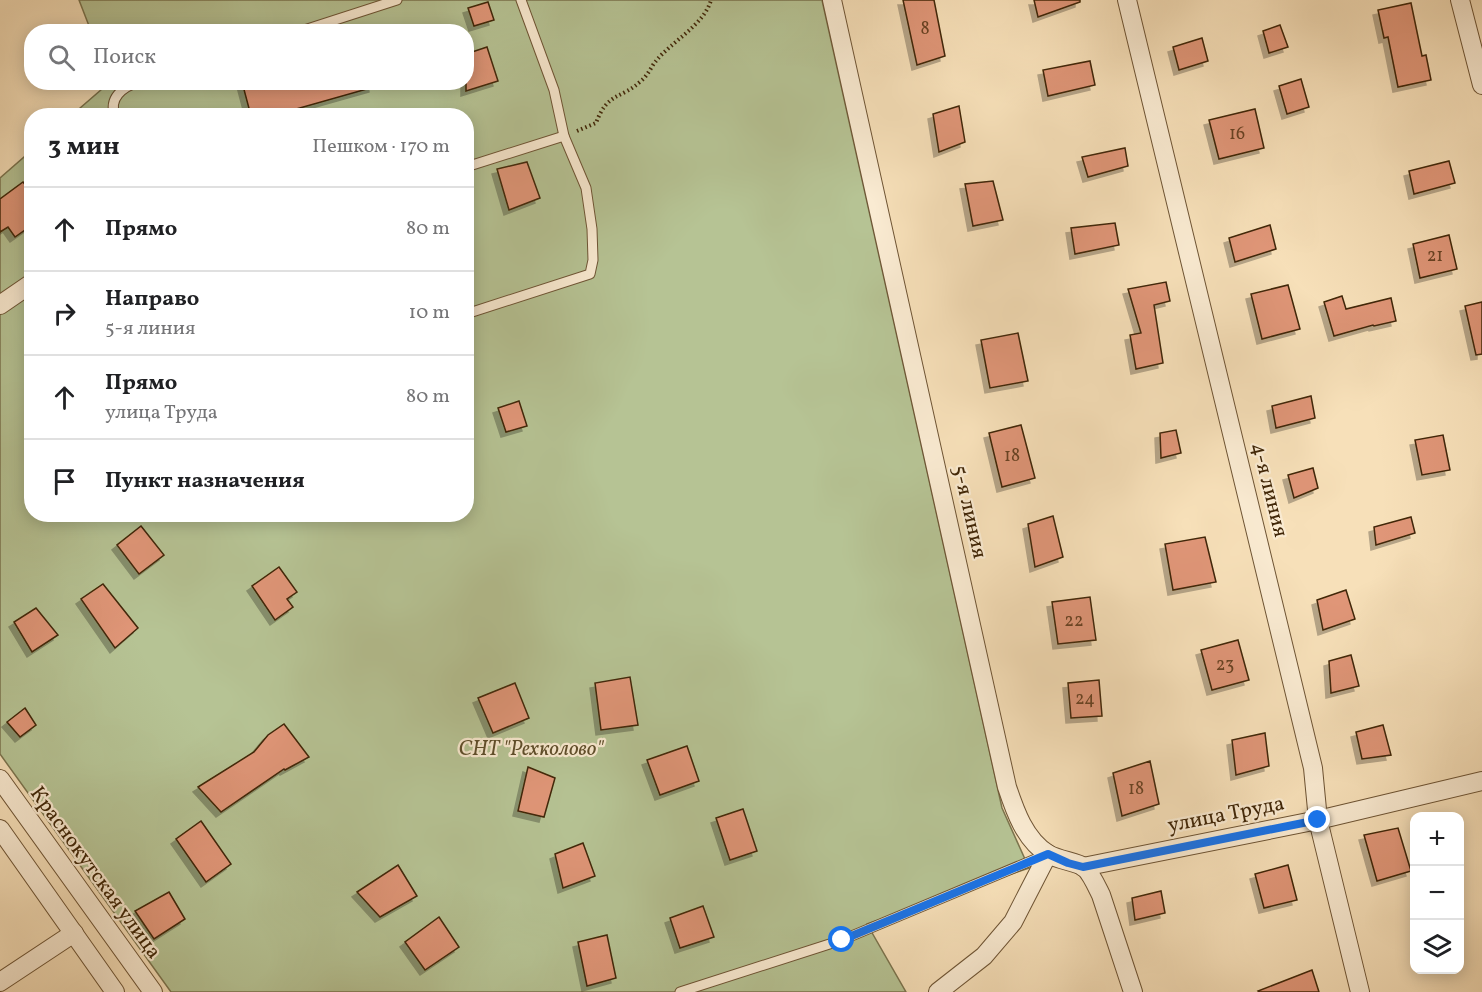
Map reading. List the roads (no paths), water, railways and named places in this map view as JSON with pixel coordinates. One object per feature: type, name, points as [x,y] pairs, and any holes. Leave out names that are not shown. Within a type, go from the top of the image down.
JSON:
[{"type":"street","name":"5-я линия","points":[[832,0],[1007,787],[1017,816],[1032,840],[1048,854],[1083,867]]},
{"type":"street","name":"4-я линия","points":[[1127,0],[1313,768],[1318,820],[1360,992]]},
{"type":"street","points":[[1460,0],[1482,85]]},
{"type":"street","points":[[0,305],[24,288]]},
{"type":"street","name":"Краснокутская улица","points":[[0,780],[153,992]]},
{"type":"street","name":"улица Труда","points":[[1083,867],[1318,820],[1482,781]]},
{"type":"street","points":[[0,829],[115,992]]},
{"type":"street","points":[[938,992],[984,956],[1013,922],[1048,854]]},
{"type":"street","points":[[1083,867],[1101,895],[1133,992]]},
{"type":"street","points":[[0,982],[74,933]]},
{"type":"lane","points":[[323,24],[397,0]]},
{"type":"lane","points":[[474,311],[590,274],[593,260],[592,229],[586,188],[564,136],[554,90],[521,0]]},
{"type":"lane","points":[[113,108],[116,96],[123,90]]},
{"type":"lane","points":[[474,164],[564,136]]},
{"type":"lane","points":[[680,992],[842,940],[1048,854]]},
{"type":"park label","name":"СНТ \"Рехколово\"","points":[[531,749]]}]
